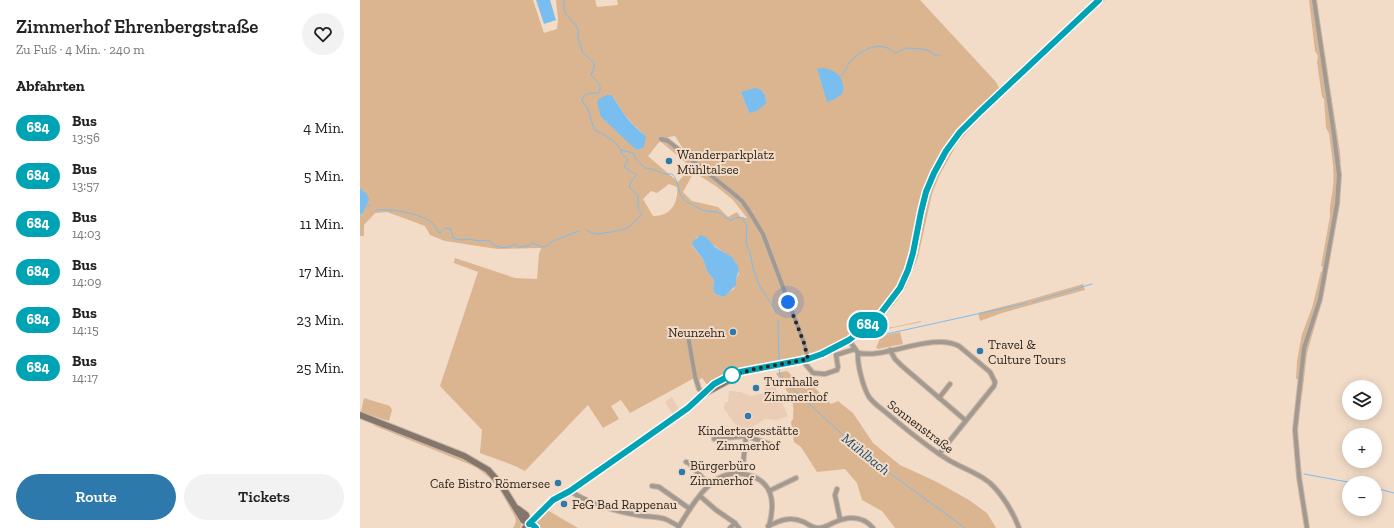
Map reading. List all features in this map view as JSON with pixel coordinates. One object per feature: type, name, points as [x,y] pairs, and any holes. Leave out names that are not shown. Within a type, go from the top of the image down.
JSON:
[{"type":"street","points":[[528,527],[553,500],[570,491],[653,433],[719,381],[748,370],[805,360],[822,354],[849,340],[873,321],[900,288],[908,270],[926,192],[946,151],[960,132],[981,111],[1099,0]]},
{"type":"street","points":[[1307,528],[1299,477],[1295,430],[1304,348],[1320,299],[1337,204],[1338,175],[1334,136],[1314,0]]},
{"type":"street","points":[[661,139],[674,146],[718,181],[742,201],[749,211],[763,234],[804,343],[805,360],[813,373],[825,374],[837,370],[836,355],[855,349]]},
{"type":"street","points":[[688,336],[698,390],[704,394]]},
{"type":"street","name":"Sonnenstraße","points":[[849,340],[858,353],[857,360],[869,396],[876,404],[939,454],[948,460],[976,473],[990,483],[999,493],[1016,519],[1019,528]]},
{"type":"street","points":[[858,353],[872,354],[929,343],[954,344],[959,346],[990,372],[995,382],[994,386],[939,454]]},
{"type":"street","points":[[890,350],[895,359],[902,366],[965,420]]},
{"type":"street","points":[[939,398],[950,384]]},
{"type":"street","points":[[360,415],[464,456],[488,470],[502,486],[513,503],[526,515],[528,527]]},
{"type":"street","points":[[742,474],[746,436]]},
{"type":"street","points":[[714,439],[746,436],[773,445]]},
{"type":"street","points":[[686,462],[689,463],[709,485]]},
{"type":"street","points":[[570,491],[620,512],[664,519],[678,527],[709,485],[726,474],[742,474],[756,478],[769,491],[772,501],[772,514],[768,527]]},
{"type":"street","points":[[769,491],[796,478]]},
{"type":"street","points":[[652,486],[659,487],[690,509]]},
{"type":"street","points":[[837,489],[835,495],[840,520]]},
{"type":"street","points":[[700,496],[716,510],[735,523],[739,528]]},
{"type":"street","points":[[772,514],[775,518],[794,519],[818,528],[848,518],[859,518],[866,521],[873,528]]},
{"type":"street","points":[[768,527],[782,519]]},
{"type":"street","points":[[730,528],[735,523]]},
{"type":"street","points":[[528,527],[532,524],[536,528]]},
{"type":"shaded area","points":[[360,0],[533,0],[544,33],[557,29],[558,19],[556,0],[595,0],[597,7],[618,5],[617,0],[920,0],[996,82],[999,88],[1079,14],[1079,16],[967,121],[936,164],[905,271],[896,289],[884,306],[871,320],[839,344],[812,354],[809,352],[768,241],[753,212],[742,199],[689,155],[675,136],[669,137],[665,140],[731,194],[751,218],[761,236],[804,350],[803,355],[800,357],[740,369],[729,373],[708,386],[702,378],[699,380],[698,376],[630,413],[621,400],[611,406],[619,419],[603,428],[588,405],[525,471],[509,463],[480,453],[482,430],[440,386],[478,272],[454,263],[455,258],[515,278],[537,279],[539,254],[541,248],[497,249],[445,241],[430,235],[425,226],[387,212],[375,213],[364,225],[364,236],[360,236],[360,215],[363,213],[366,193],[360,188]],"holes":[[[817,69],[839,96],[827,101]],[[741,92],[764,92],[766,99],[749,113]],[[612,95],[627,117],[646,136],[638,150],[601,117]],[[660,141],[691,167],[678,182],[648,156]],[[694,172],[717,187],[733,200],[747,218],[741,218],[737,212],[728,217],[718,207],[692,201],[683,192]],[[669,184],[677,187],[675,203],[672,208],[664,214],[653,216],[643,199],[651,191],[657,193]],[[697,237],[707,238],[711,243],[731,258],[738,267],[739,274],[736,279],[734,289],[724,297],[715,294],[713,289],[714,280],[707,271],[703,259],[692,246]]]},
{"type":"shaded area","points":[[1103,0],[1105,0],[994,104],[957,144],[939,176],[932,194],[918,257],[906,287],[896,302],[876,326],[878,328],[894,327],[921,322],[878,331],[878,334],[858,338],[886,312],[899,293],[915,256],[933,180],[953,145],[966,129],[1035,62]]},
{"type":"shaded area","points":[[1309,0],[1312,0],[1332,132],[1337,176],[1336,201],[1323,267],[1321,266],[1330,216],[1334,174],[1329,133],[1326,128],[1324,99],[1322,97],[1317,62],[1318,56],[1315,51]]},
{"type":"shaded area","points":[[1321,41],[1323,43],[1341,163],[1339,161]]},
{"type":"shaded area","points":[[1328,270],[1322,301],[1307,353],[1302,396],[1300,396],[1305,351],[1326,272]]},
{"type":"shaded area","points":[[1321,271],[1323,274],[1318,299],[1304,344],[1299,379],[1296,379],[1297,361],[1302,334],[1312,308]]},
{"type":"shaded area","points":[[1083,284],[1085,290],[1002,313],[980,321],[978,313]]},
{"type":"shaded area","points":[[900,332],[903,344],[878,349],[876,348],[881,336]]},
{"type":"shaded area","points":[[787,371],[806,389],[813,386],[831,404],[838,401],[853,413],[873,443],[900,465],[937,482],[969,500],[987,513],[996,528],[895,528],[882,511],[862,500],[857,483],[845,469],[817,472],[801,447],[794,442],[791,422],[793,419],[792,401],[776,373]]},
{"type":"shaded area","points":[[773,382],[788,416],[777,420],[765,419],[751,428],[742,428],[736,425],[724,408],[725,402],[728,402],[729,391],[741,392],[750,396],[765,393],[764,384]]},
{"type":"shaded area","name":"Kindertagesstätte Zimmerhof","points":[[672,397],[679,409],[672,413],[665,402]]},
{"type":"shaded area","points":[[364,398],[390,406],[392,410],[389,421],[361,412]]},
{"type":"shaded area","points":[[369,420],[469,460],[483,469],[497,481],[522,522],[520,528],[513,528],[516,522],[515,517],[500,490],[491,479],[476,467],[375,426]]},
{"type":"shaded area","points":[[547,510],[578,528],[538,528],[536,521]]},
{"type":"water","points":[[536,0],[550,0],[556,20],[544,24]]},
{"type":"water","points":[[823,68],[833,71],[839,75],[843,87],[843,92],[841,94],[827,102],[817,69]]},
{"type":"water","points":[[755,88],[764,93],[766,103],[757,111],[749,113],[741,92]]},
{"type":"water","points":[[607,95],[612,95],[627,117],[646,136],[644,147],[638,150],[633,147],[601,117],[597,102],[599,99]]},
{"type":"water","points":[[360,188],[366,193],[369,199],[363,213],[360,215]]},
{"type":"water","points":[[701,235],[707,238],[715,247],[732,257],[738,266],[739,271],[736,279],[736,285],[724,297],[715,294],[713,289],[714,280],[707,271],[703,259],[692,245],[693,241]]},
{"type":"waterway","name":"Mühlbach","points":[[564,0],[565,13],[578,28],[578,39],[582,52],[594,63],[594,68],[591,75],[598,83],[600,88],[599,93],[591,93],[586,95],[582,101],[588,109],[594,129],[612,140],[621,150],[633,153],[636,159],[645,168],[664,174],[672,174],[676,179],[683,199],[691,205],[705,211],[719,213],[730,220],[739,217],[744,218],[744,222],[747,225],[746,243],[750,252],[753,268],[759,285],[774,308],[776,314]]},
{"type":"waterway","points":[[841,76],[854,58],[864,50],[870,48],[883,47],[895,53],[907,48],[922,49],[930,51],[934,55],[940,55]]},
{"type":"waterway","points":[[586,230],[595,234],[623,229],[629,227],[642,213],[638,209],[638,195],[629,187],[632,180],[637,175],[624,167],[628,160],[621,153],[621,150]]},
{"type":"waterway","points":[[376,210],[399,211],[417,215],[431,222],[440,233],[445,228],[451,229],[453,238],[461,240],[489,240],[493,245],[504,248],[515,244],[518,247],[528,246],[532,243],[543,247],[547,246],[553,241],[579,231]]},
{"type":"waterway","points":[[1032,302],[1092,284]]},
{"type":"waterway","points":[[882,335],[1027,303]]},
{"type":"waterway","name":"Mühlbach","points":[[778,321],[779,361]]},
{"type":"waterway","name":"Mühlbach","points":[[779,368],[780,375],[785,382],[865,455],[965,528]]},
{"type":"waterway","points":[[1304,474],[1342,481]]},
{"type":"waterway","points":[[1382,490],[1394,493]]},
{"type":"bus line","name":"684","points":[[536,528],[532,524],[529,524],[553,500],[570,491],[688,408],[714,384],[740,372],[808,359],[822,354],[849,340],[873,321],[900,288],[908,270],[926,192],[946,151],[960,132],[981,111],[1099,0]]},
{"type":"place","name":"Wanderparkplatz Mühltalsee","points":[[669,161]]},
{"type":"place","name":"Neunzehn","points":[[733,332]]},
{"type":"place","name":"Travel & Culture Tours","points":[[980,351]]},
{"type":"place","name":"Turnhalle Zimmerhof","points":[[756,388]]},
{"type":"place","name":"Kindertagesstätte Zimmerhof","points":[[748,416]]},
{"type":"place","name":"Bürgerbüro Zimmerhof","points":[[682,472]]},
{"type":"place","name":"Cafe Bistro Römersee","points":[[558,483]]},
{"type":"place","name":"FeG Bad Rappenau","points":[[564,504]]},
{"type":"route","points":[[732,375],[729,376],[748,370],[808,359],[804,343],[788,302]]}]
